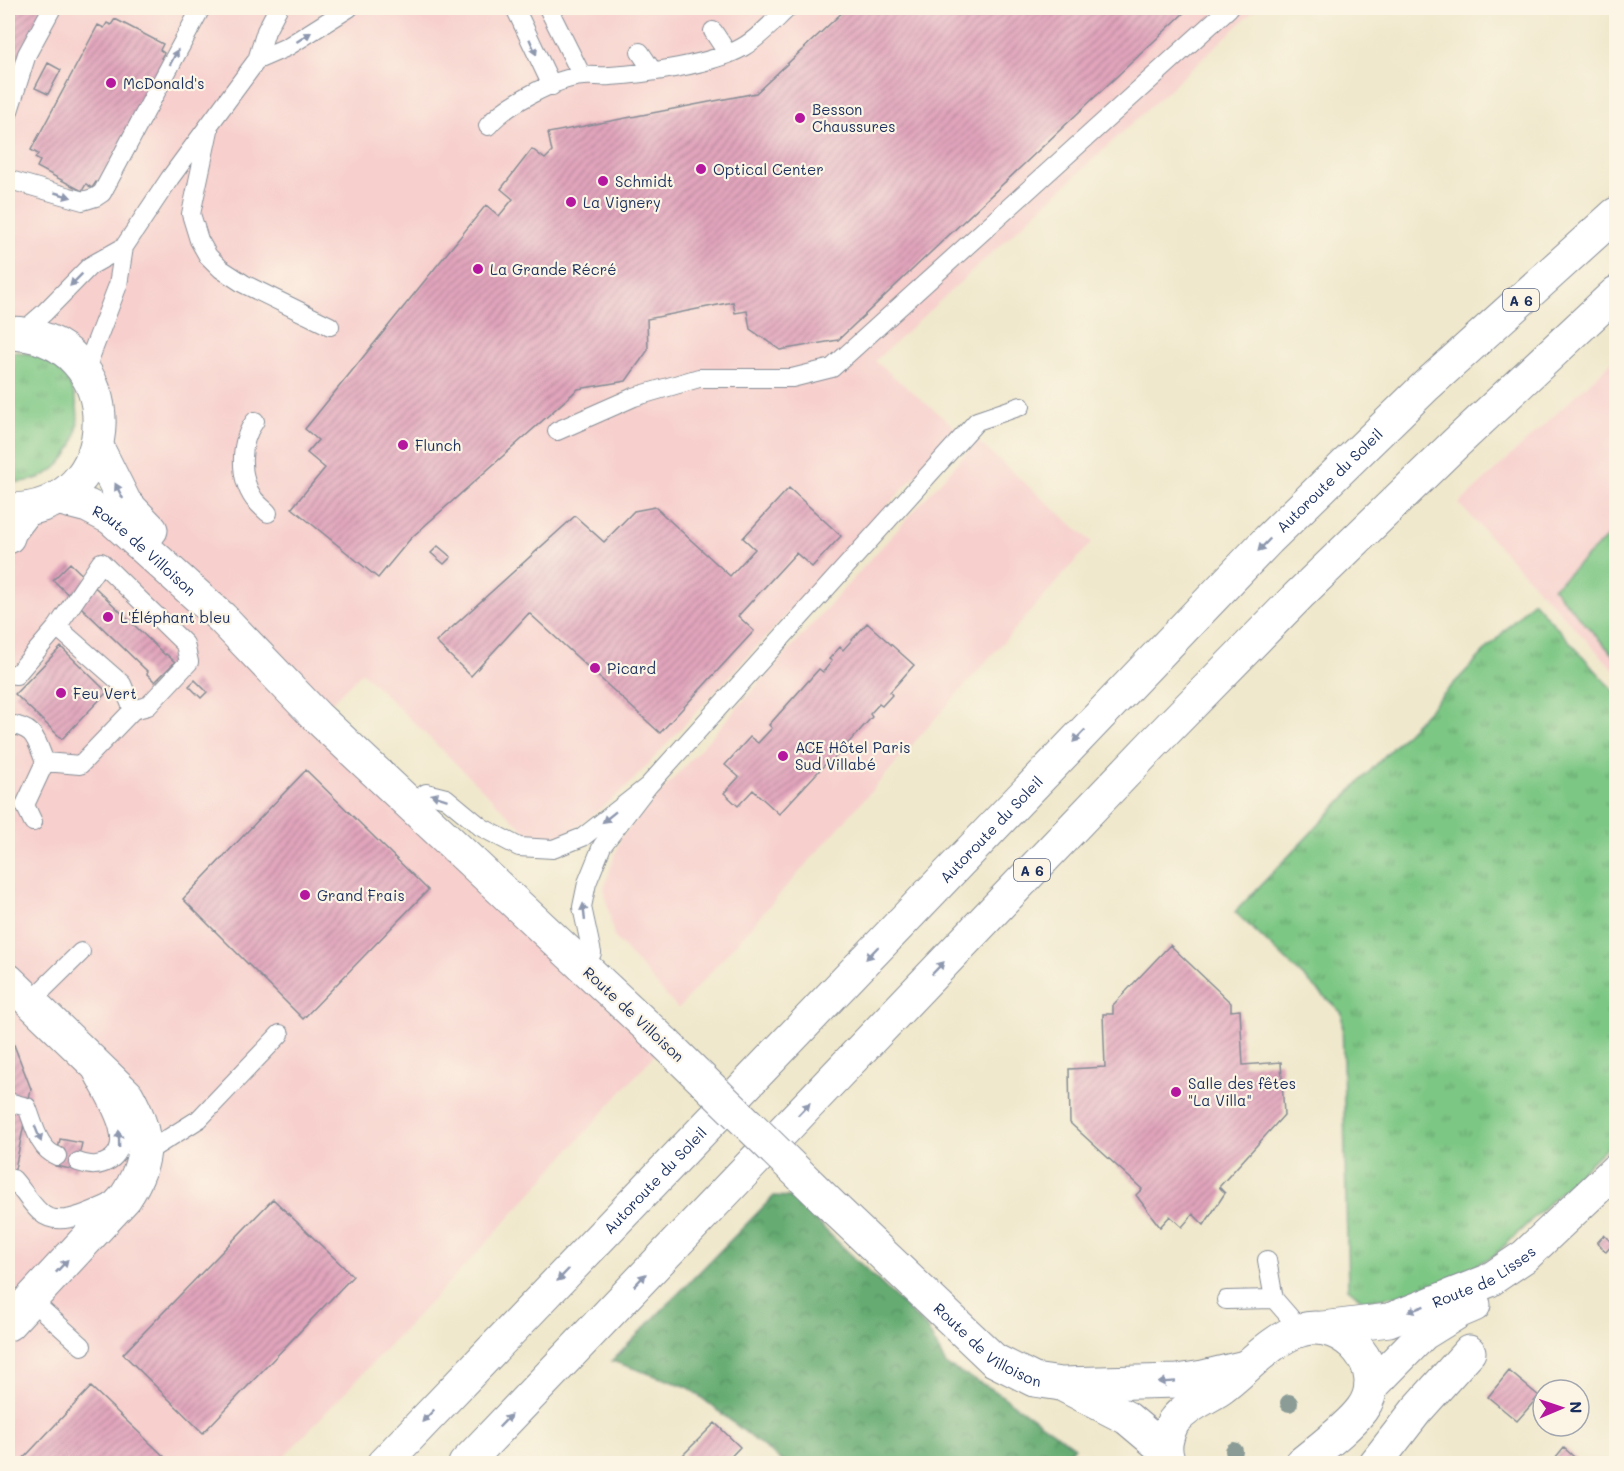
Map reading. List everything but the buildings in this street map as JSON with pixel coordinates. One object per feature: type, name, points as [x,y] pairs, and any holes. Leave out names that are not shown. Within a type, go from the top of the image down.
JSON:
[{"type":"main road","points":[[1426,386],[1617,191]]},
{"type":"main road","name":"Autoroute du Soleil","points":[[383,1464],[1268,540],[1426,386],[1617,214]]},
{"type":"main road","name":"A 6","points":[[465,1464],[1144,753],[1299,595],[1456,443],[1617,293]]},
{"type":"main road","points":[[8,537],[17,509],[43,505],[57,498],[82,476],[97,447],[100,429],[100,411],[95,389],[85,371],[72,356],[57,345],[40,338],[14,333]]},
{"type":"main road","name":"Route de Villoison","points":[[97,447],[125,503],[178,559],[222,618]]},
{"type":"main road","name":"Route de Villoison","points":[[57,498],[88,506],[111,518],[222,618],[317,717],[665,1043],[994,1360],[1034,1380],[1060,1384],[1178,1381],[1245,1367]]},
{"type":"main road","points":[[17,1312],[125,1198],[135,1183],[145,1153],[139,1116],[127,1095],[19,991]]},
{"type":"main road","name":"Route de Lisses","points":[[1312,1329],[1389,1320],[1488,1281],[1525,1256],[1617,1170]]},
{"type":"main road","name":"Route de Lisses","points":[[1301,1464],[1363,1408],[1371,1387],[1423,1334],[1460,1311],[1500,1295],[1520,1281],[1617,1190]]},
{"type":"main road","points":[[1167,1457],[1173,1421],[1193,1404],[1220,1389],[1278,1342],[1312,1329],[1350,1339],[1363,1354],[1369,1371],[1371,1387]]},
{"type":"main road","points":[[1375,1464],[1416,1411],[1469,1352]]},
{"type":"main road","name":"Route de Villoison","points":[[1060,1384],[1127,1418],[1167,1457]]},
{"type":"lane","points":[[8,114],[27,54],[52,8]]},
{"type":"lane","points":[[8,178],[83,201],[102,193],[201,8]]},
{"type":"lane","points":[[85,371],[118,285],[124,248],[170,177],[257,60],[266,31],[278,8]]},
{"type":"lane","points":[[341,8],[349,8]]},
{"type":"lane","points":[[257,60],[287,47],[349,8]]},
{"type":"lane","points":[[515,8],[552,86]]},
{"type":"lane","points":[[548,8],[582,76]]},
{"type":"lane","points":[[488,126],[497,115],[511,105],[552,86],[582,76],[610,76],[652,70],[698,63],[728,54],[744,46],[762,32],[786,8]]},
{"type":"lane","points":[[557,431],[634,398],[699,378],[792,378],[832,368],[1229,8]]},
{"type":"lane","points":[[713,31],[728,54]]},
{"type":"lane","points":[[640,52],[652,70]]},
{"type":"lane","points":[[210,123],[191,214],[199,240],[208,256],[221,269],[244,284],[330,326]]},
{"type":"lane","points":[[14,333],[90,266],[124,248]]},
{"type":"lane","points":[[584,968],[592,953],[582,907],[587,883],[602,846],[648,786],[977,422],[1021,406]]},
{"type":"lane","points":[[255,421],[249,428],[244,448],[245,482],[255,500],[268,513]]},
{"type":"lane","points":[[8,674],[16,675],[57,627],[101,562],[185,644],[189,662],[148,706],[133,710],[80,765],[45,762]]},
{"type":"lane","points":[[57,627],[122,684],[133,710]]},
{"type":"lane","points":[[8,724],[21,726],[34,735],[45,762],[25,805],[33,822]]},
{"type":"lane","points":[[411,804],[426,793],[446,798],[481,827],[519,847],[553,849],[584,837],[648,786]]},
{"type":"lane","points":[[19,991],[81,952]]},
{"type":"lane","points":[[145,1153],[199,1119],[280,1034]]},
{"type":"lane","points":[[78,1162],[100,1166],[113,1158],[120,1149],[117,1120],[79,1047]]},
{"type":"lane","points":[[8,1102],[27,1107],[41,1142],[45,1148],[57,1156]]},
{"type":"lane","points":[[13,1179],[40,1212],[53,1219],[66,1220],[125,1198]]},
{"type":"lane","points":[[1267,1260],[1274,1299]]},
{"type":"lane","points":[[1226,1300],[1274,1299],[1312,1329]]},
{"type":"lane","points":[[17,1312],[82,1346]]},
{"type":"shaded area","points":[[8,8],[1257,8],[875,361],[958,430],[625,789],[571,832],[547,841],[532,838],[362,672],[318,716],[665,1043],[491,1238],[278,1463],[8,1463],[8,510],[125,503],[95,389],[8,333]]},
{"type":"shaded area","points":[[1616,358],[1616,672],[1459,504]]},
{"type":"shaded area","points":[[977,441],[1092,542],[678,1009],[614,937],[604,888],[621,837]]},
{"type":"green space","points":[[8,352],[39,357],[61,372],[74,393],[78,418],[73,443],[60,464],[38,478],[8,482]]},
{"type":"green space","points":[[1616,529],[1616,658],[1553,588]]},
{"type":"green space","points":[[1533,601],[1616,693],[1616,1138],[1494,1256],[1437,1285],[1412,1293],[1364,1301],[1348,1288],[1342,1013],[1235,912]]},
{"type":"green space","points":[[774,1196],[791,1197],[927,1328],[946,1365],[992,1389],[1075,1447],[1058,1463],[784,1463],[688,1387],[612,1361]]},
{"type":"place","name":"McDonald's","points":[[111,83]]},
{"type":"place","name":"Besson Chaussures","points":[[800,118]]},
{"type":"place","name":"Optical Center","points":[[701,169]]},
{"type":"place","name":"Schmidt","points":[[603,181]]},
{"type":"place","name":"La Vignery","points":[[571,202]]},
{"type":"place","name":"La Grande Récré","points":[[478,269]]},
{"type":"place","name":"Flunch","points":[[403,445]]},
{"type":"place","name":"L'Éléphant bleu","points":[[108,617]]},
{"type":"place","name":"Picard","points":[[595,668]]},
{"type":"place","name":"Feu Vert","points":[[61,693]]},
{"type":"place","name":"ACE Hôtel Paris Sud Villabé","points":[[783,756]]},
{"type":"place","name":"Grand Frais","points":[[305,895]]},
{"type":"place","name":"Salle des fêtes \"La Villa\"","points":[[1176,1092]]}]
